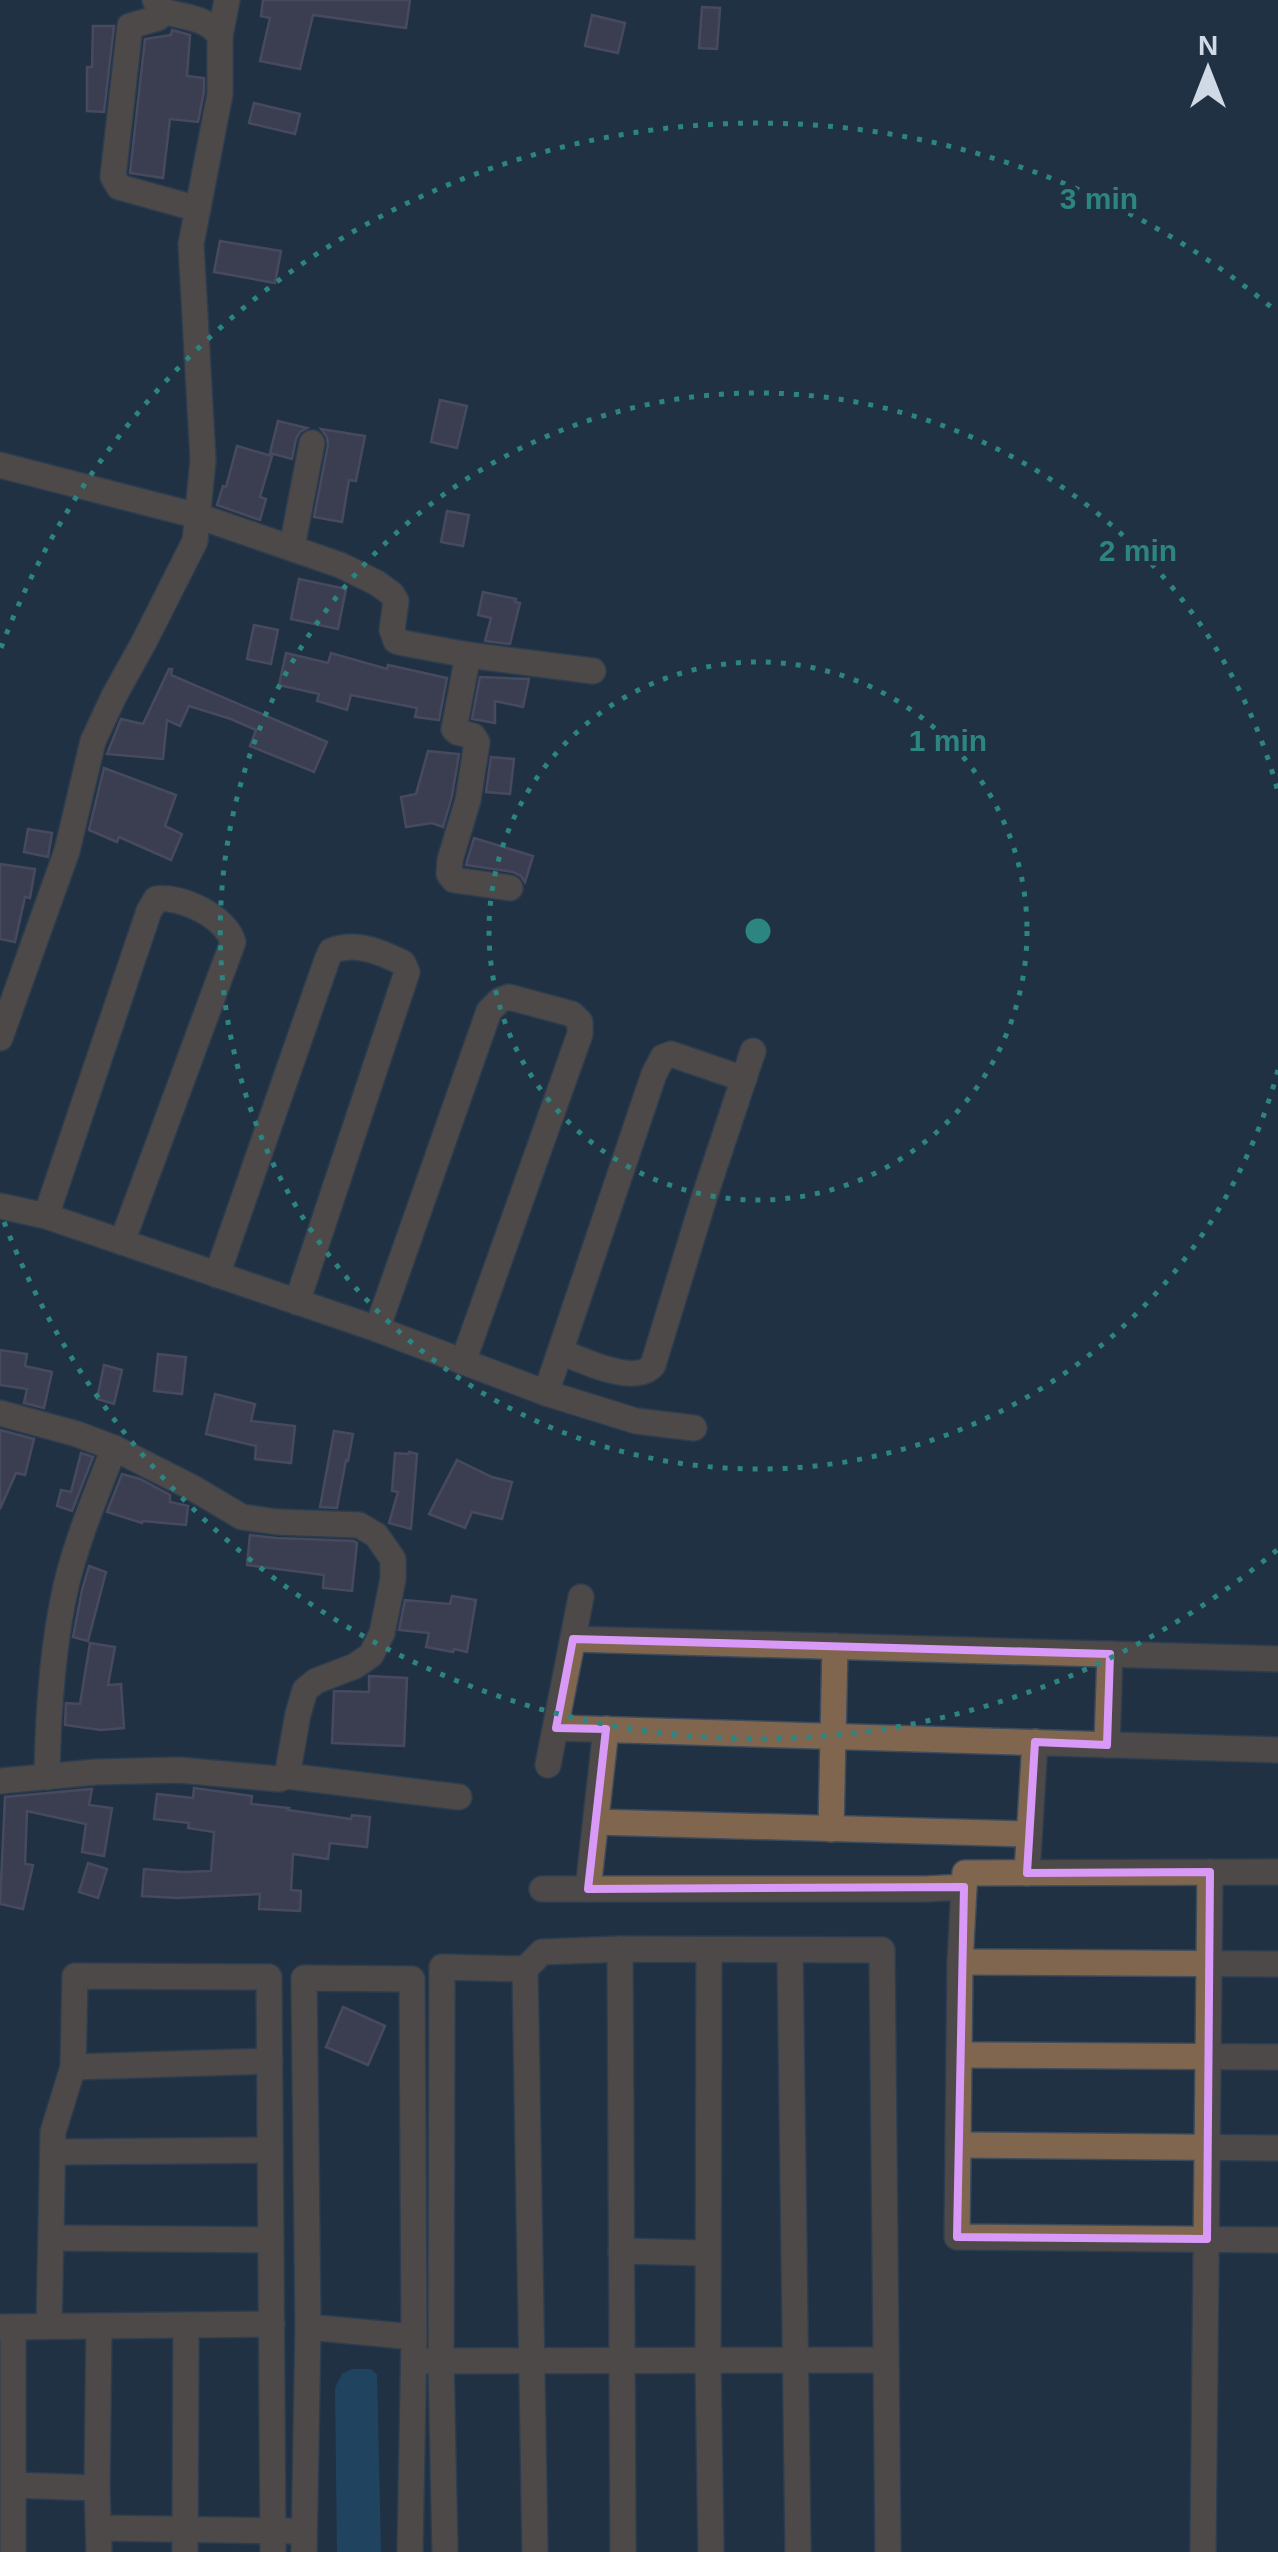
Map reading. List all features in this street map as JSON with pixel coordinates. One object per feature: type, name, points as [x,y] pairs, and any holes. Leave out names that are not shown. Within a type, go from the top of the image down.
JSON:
[{"type":"street","points":[[0,1038],[67,851],[94,741],[195,542],[202,460],[192,244],[220,94],[220,36],[227,0]]},
{"type":"street","points":[[198,209],[119,187],[113,177],[130,26],[158,18],[159,6],[202,20],[220,36]]},
{"type":"street","points":[[292,547],[312,443]]},
{"type":"street","points":[[0,465],[198,516],[340,565],[392,594],[396,606],[392,630],[396,641],[468,655],[593,671]]},
{"type":"street","points":[[468,655],[454,729],[477,742],[468,800],[449,874],[454,880],[510,888]]},
{"type":"street","points":[[46,1216],[148,911],[156,899],[179,899],[218,921],[234,942],[122,1242]]},
{"type":"street","points":[[217,1274],[327,960],[332,951],[340,948],[367,948],[398,960],[408,972],[297,1302]]},
{"type":"street","points":[[377,1329],[490,1011],[509,997],[572,1014],[580,1022],[580,1034],[463,1362]]},
{"type":"street","points":[[562,1352],[602,1368],[638,1374],[647,1372],[652,1365],[754,1051]]},
{"type":"street","points":[[546,1393],[662,1057],[671,1054],[744,1079]]},
{"type":"street","points":[[0,1206],[46,1216],[217,1274],[546,1393],[636,1421],[694,1428]]},
{"type":"street","points":[[0,1413],[114,1448],[242,1516],[277,1522],[360,1525],[376,1535],[392,1558],[393,1580],[382,1633],[371,1654],[305,1690],[287,1776]]},
{"type":"street","points":[[46,1777],[56,1641],[66,1584],[114,1448]]},
{"type":"street","points":[[548,1765],[581,1597]]},
{"type":"street","points":[[573,1639],[1278,1659]]},
{"type":"street","points":[[831,1829],[835,1646]]},
{"type":"street","points":[[1106,1745],[1110,1654]]},
{"type":"street","points":[[556,1728],[1278,1750]]},
{"type":"street","points":[[588,1889],[606,1729]]},
{"type":"street","points":[[1027,1873],[1035,1742]]},
{"type":"street","points":[[0,1781],[96,1772],[180,1770],[279,1779],[287,1776],[459,1797]]},
{"type":"street","points":[[596,1822],[1030,1834]]},
{"type":"street","points":[[1204,2552],[1210,1872]]},
{"type":"street","points":[[1278,1872],[966,1873],[960,1962],[957,2238],[1278,2240]]},
{"type":"street","points":[[542,1889],[964,1887]]},
{"type":"street","points":[[620,1949],[623,2552]]},
{"type":"street","points":[[535,2552],[525,1970],[542,1952],[620,1949],[882,1950],[888,2552]]},
{"type":"street","points":[[710,1950],[711,2552]]},
{"type":"street","points":[[790,1950],[798,2552]]},
{"type":"street","points":[[960,1962],[1278,1964]]},
{"type":"street","points":[[445,2552],[441,2361],[442,1967],[525,1970]]},
{"type":"street","points":[[49,2326],[53,2132],[73,2066],[75,1976],[269,1977],[273,2542]]},
{"type":"street","points":[[99,2326],[99,2540],[304,2542],[308,2327],[304,1978],[412,1979],[414,2349],[410,2552]]},
{"type":"street","points":[[959,2055],[1278,2058]]},
{"type":"street","points":[[73,2066],[270,2061]]},
{"type":"street","points":[[958,2146],[1278,2148]]},
{"type":"street","points":[[53,2152],[270,2150]]},
{"type":"street","points":[[51,2238],[271,2240]]},
{"type":"street","points":[[621,2251],[708,2253]]},
{"type":"street","points":[[185,2541],[186,2324]]},
{"type":"street","points":[[9,2536],[14,2484],[7,2327],[272,2324]]},
{"type":"street","points":[[308,2327],[414,2349],[441,2361],[886,2360]]},
{"type":"street","points":[[14,2484],[97,2488]]},
{"type":"highlighted area","points":[[573,1639],[1110,1654],[1107,1745],[1035,1742],[1027,1873],[1210,1872],[1207,2239],[957,2237],[964,1887],[588,1889],[606,1729],[556,1728]]},
{"type":"water","points":[[352,2369],[371,2369],[377,2375],[381,2552],[337,2552],[335,2388],[342,2374]]},
{"type":"building","points":[[263,0],[410,0],[406,28],[313,15],[300,69],[260,61],[270,18],[261,16]]},
{"type":"building","points":[[702,7],[720,8],[717,49],[699,48]]},
{"type":"building","points":[[592,15],[625,23],[618,53],[585,46]]},
{"type":"building","points":[[93,26],[114,26],[104,112],[87,111],[87,67],[92,67]]},
{"type":"building","points":[[172,30],[190,35],[187,76],[204,78],[198,122],[170,119],[163,178],[130,173],[145,39],[171,35]]},
{"type":"building","points":[[254,103],[300,114],[295,134],[249,123]]},
{"type":"building","points":[[220,241],[281,251],[275,283],[214,272]]},
{"type":"building","points":[[440,400],[467,406],[457,448],[431,442]]},
{"type":"building","points":[[278,421],[307,428],[296,439],[292,459],[270,453]]},
{"type":"building","points":[[321,429],[365,436],[356,481],[349,480],[342,522],[314,517],[328,445]]},
{"type":"building","points":[[237,446],[272,456],[260,497],[266,499],[260,520],[217,505]]},
{"type":"building","points":[[447,511],[469,515],[463,546],[441,542]]},
{"type":"building","points":[[299,579],[346,589],[338,629],[291,619]]},
{"type":"building","points":[[483,592],[520,603],[510,644],[485,641],[491,618],[478,615]]},
{"type":"building","points":[[254,625],[278,630],[271,664],[247,659]]},
{"type":"building","points":[[286,653],[328,663],[331,653],[387,669],[388,665],[447,678],[439,720],[415,717],[417,708],[351,695],[347,710],[317,701],[319,694],[279,685]]},
{"type":"building","points":[[169,669],[171,675],[327,742],[314,772],[250,746],[256,730],[189,706],[180,726],[167,720],[163,759],[107,754],[121,719],[143,724]]},
{"type":"building","points":[[480,677],[529,679],[523,707],[495,701],[495,723],[472,719]]},
{"type":"building","points":[[428,751],[459,754],[452,796],[443,827],[432,823],[406,827],[401,797],[416,794]]},
{"type":"building","points":[[491,757],[514,759],[510,794],[486,792]]},
{"type":"building","points":[[104,768],[176,795],[165,826],[182,834],[171,860],[119,837],[117,842],[89,830]]},
{"type":"building","points":[[28,829],[52,833],[48,857],[24,852]]},
{"type":"building","points":[[474,838],[533,856],[525,882],[513,872],[466,865]]},
{"type":"building","points":[[0,864],[35,869],[15,942],[0,939]]},
{"type":"building","points":[[0,1350],[27,1354],[25,1366],[52,1372],[44,1408],[24,1403],[27,1389],[0,1385]]},
{"type":"building","points":[[158,1354],[186,1357],[182,1394],[154,1391]]},
{"type":"building","points":[[104,1365],[122,1370],[114,1404],[97,1399]]},
{"type":"building","points":[[215,1394],[255,1404],[251,1421],[295,1426],[291,1463],[255,1459],[256,1446],[206,1434]]},
{"type":"building","points":[[0,1430],[34,1439],[25,1475],[16,1473],[0,1509]]},
{"type":"building","points":[[334,1431],[353,1434],[337,1508],[320,1507]]},
{"type":"building","points":[[81,1453],[93,1457],[72,1511],[57,1506],[61,1490],[71,1492]]},
{"type":"building","points":[[395,1453],[417,1454],[411,1529],[389,1523],[398,1492],[392,1491]]},
{"type":"building","points":[[457,1460],[512,1482],[502,1519],[472,1512],[465,1528],[429,1514]]},
{"type":"building","points":[[122,1474],[170,1495],[170,1502],[188,1506],[186,1525],[142,1523],[107,1512]]},
{"type":"building","points":[[250,1535],[354,1541],[357,1543],[352,1591],[323,1588],[324,1575],[247,1565]]},
{"type":"building","points":[[89,1566],[106,1572],[88,1641],[73,1637]]},
{"type":"building","points":[[452,1596],[476,1600],[467,1652],[426,1647],[429,1633],[399,1630],[405,1600],[450,1604]]},
{"type":"building","points":[[90,1643],[115,1647],[108,1685],[121,1684],[124,1728],[101,1730],[65,1725],[66,1703],[80,1704]]},
{"type":"building","points":[[369,1676],[407,1678],[404,1746],[332,1743],[334,1691],[369,1692]]},
{"type":"building","points":[[194,1788],[252,1796],[251,1804],[351,1819],[352,1815],[370,1817],[367,1847],[330,1843],[328,1859],[293,1854],[291,1890],[301,1891],[300,1911],[259,1909],[260,1894],[142,1896],[144,1869],[211,1871],[214,1832],[188,1828],[189,1823],[154,1819],[157,1794],[193,1798]]},
{"type":"building","points":[[92,1789],[89,1805],[112,1808],[104,1856],[82,1852],[86,1824],[27,1811],[25,1864],[33,1865],[23,1909],[0,1904],[5,1797]]},
{"type":"building","points":[[88,1863],[107,1869],[98,1898],[79,1892]]},
{"type":"building","points":[[343,2007],[385,2026],[368,2065],[326,2047]]}]
